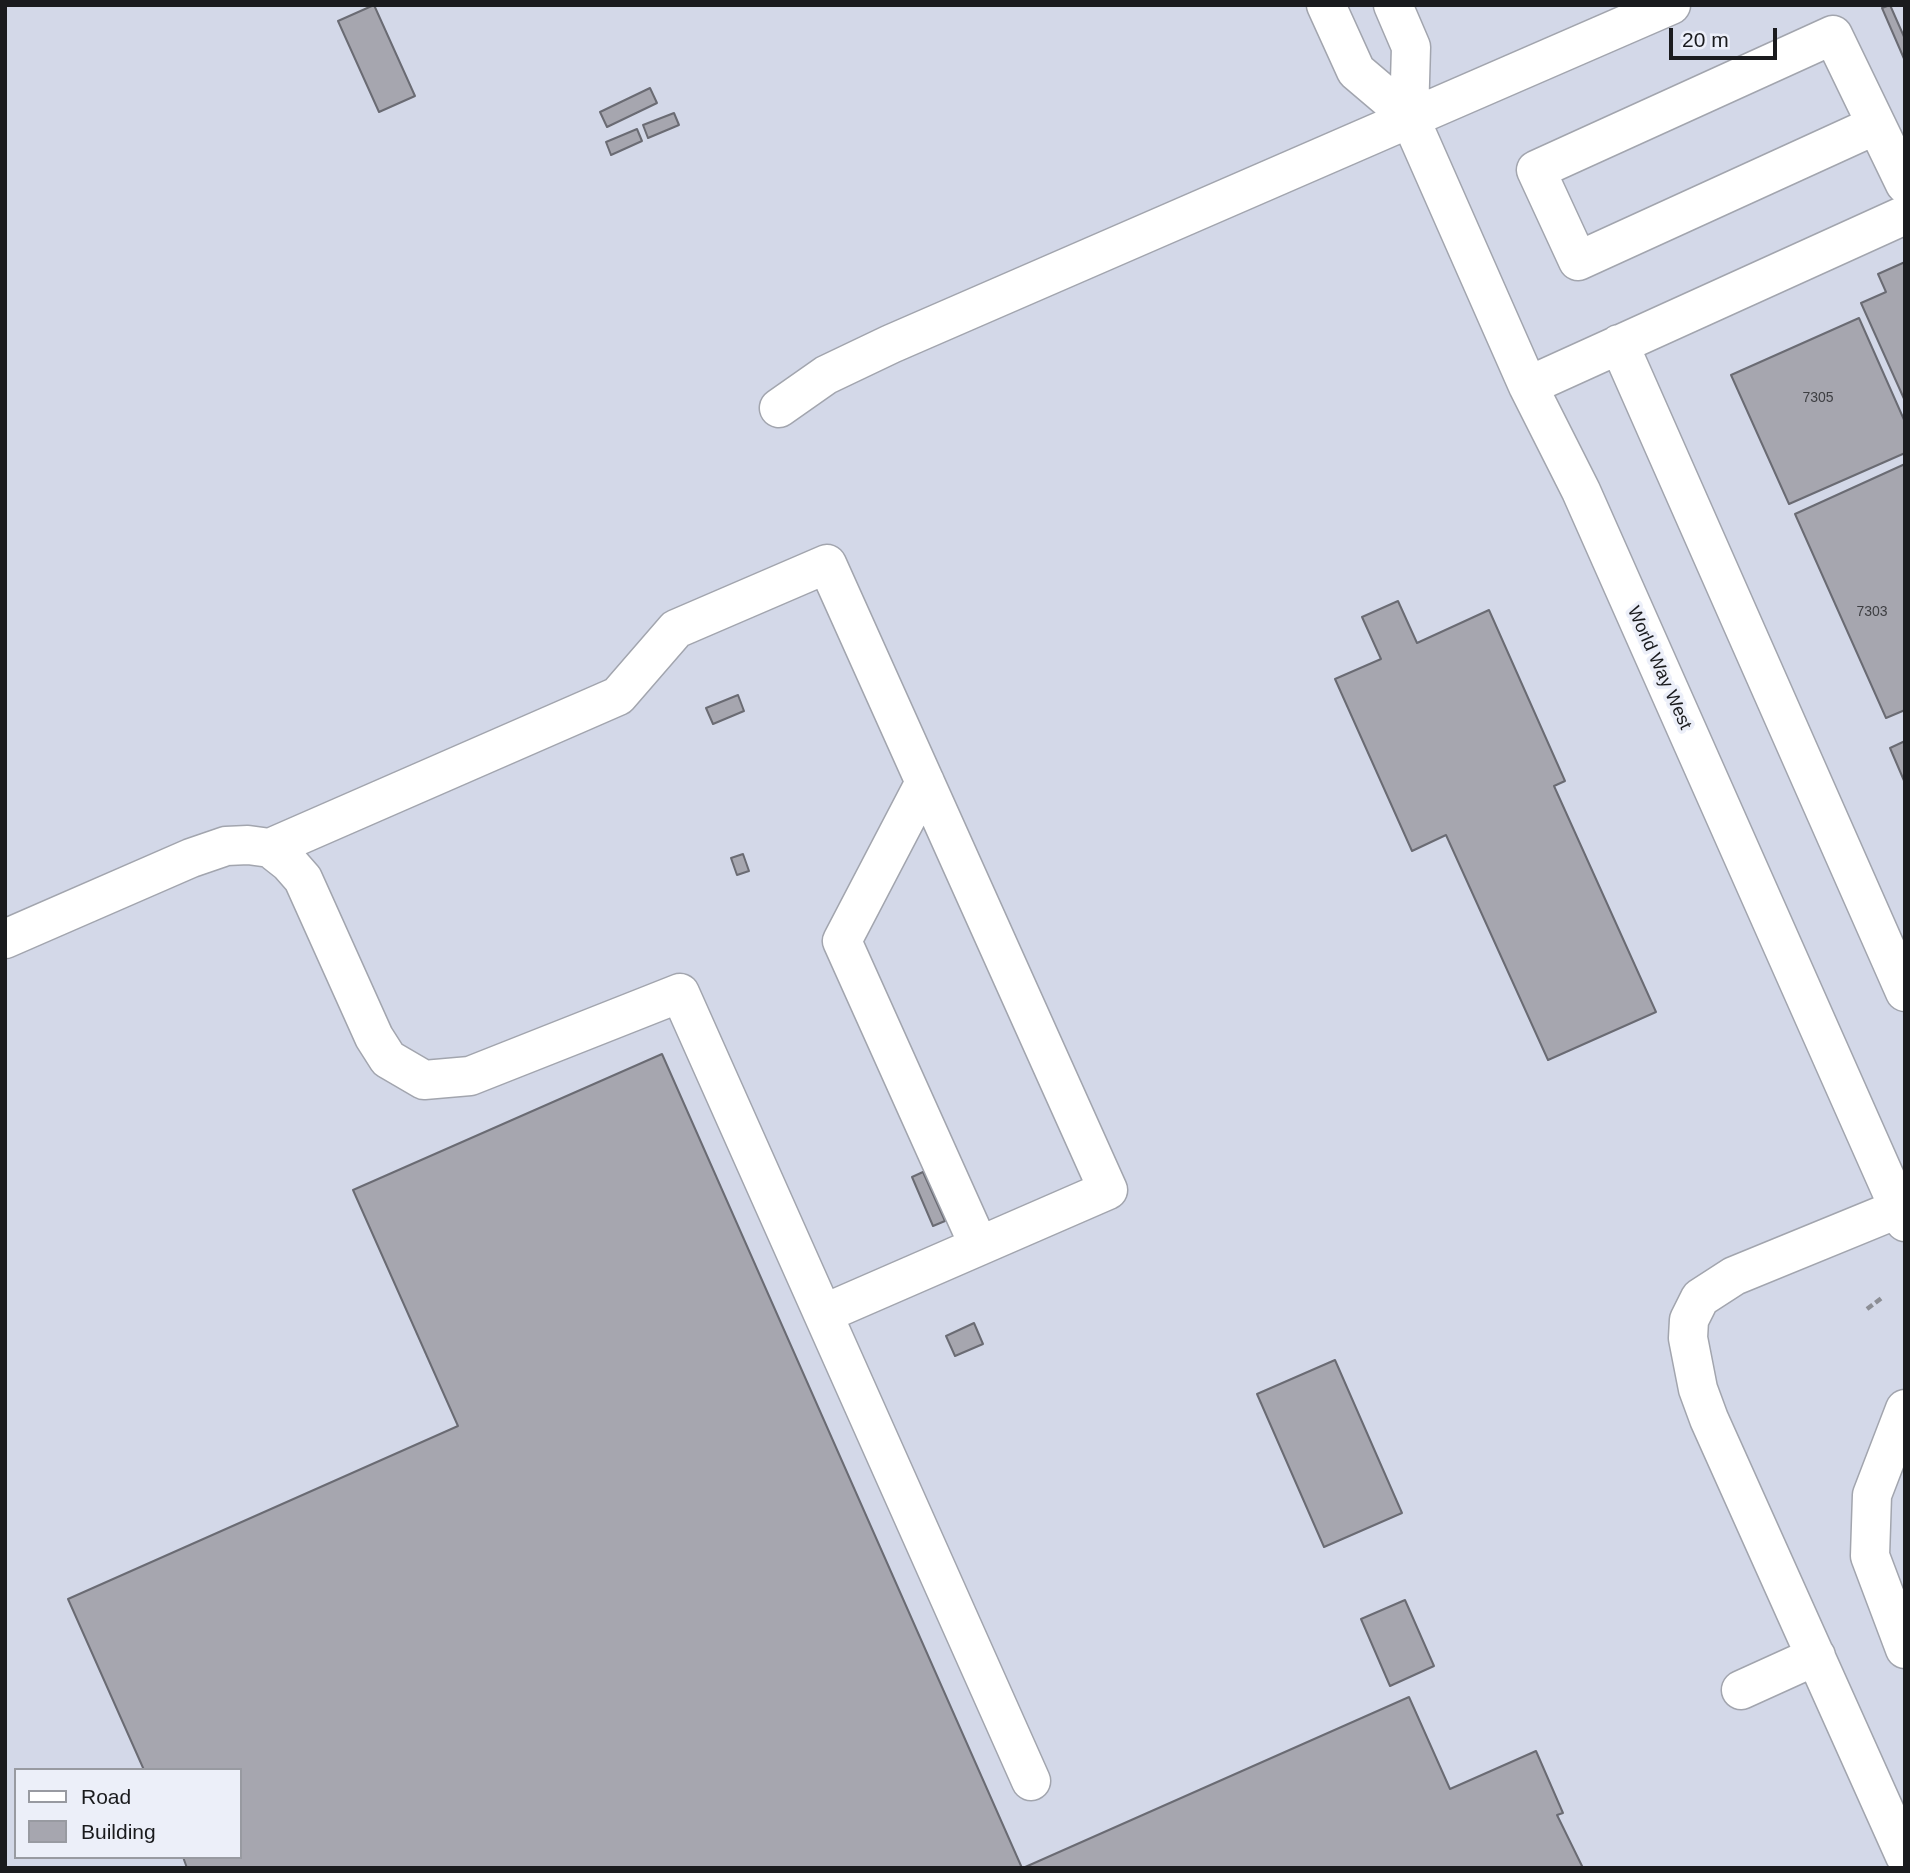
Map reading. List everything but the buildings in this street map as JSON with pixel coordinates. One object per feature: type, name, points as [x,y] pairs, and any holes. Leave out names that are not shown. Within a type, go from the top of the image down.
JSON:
[{"type":"street","name":"World Way West","points":[[1326,5],[1356,71],[1409,116]]},
{"type":"street","name":"World Way West","points":[[1393,5],[1411,47],[1409,116],[1528,386],[1581,491],[1903,1212]]},
{"type":"street","points":[[779,408],[827,375],[891,344],[1119,247],[1409,116],[1671,5]]},
{"type":"street","points":[[1876,125],[1578,261],[1536,170],[1837,20],[1876,125],[1905,184]]},
{"type":"street","points":[[1528,386],[1905,215]]},
{"type":"street","points":[[1619,344],[1905,992]]},
{"type":"street","points":[[5,939],[191,858],[226,846],[270,848],[618,696],[676,629],[827,564],[1108,1190],[823,1314]]},
{"type":"street","points":[[925,782],[842,941],[979,1246]]},
{"type":"street","points":[[270,848],[303,879],[388,1059],[425,1080],[470,1076],[680,993],[1031,1781]]},
{"type":"street","points":[[1903,1212],[1734,1276],[1700,1298],[1689,1320],[1688,1338],[1706,1409],[1905,1856]]},
{"type":"street","points":[[1905,1409],[1872,1495],[1870,1556],[1889,1615],[1905,1649]]},
{"type":"street","points":[[1741,1690],[1816,1656]]},
{"type":"path","points":[[1867,1309],[1883,1297]]},
{"type":"shaded area","points":[[5,5],[1905,5],[1905,1868],[5,1868]]}]
